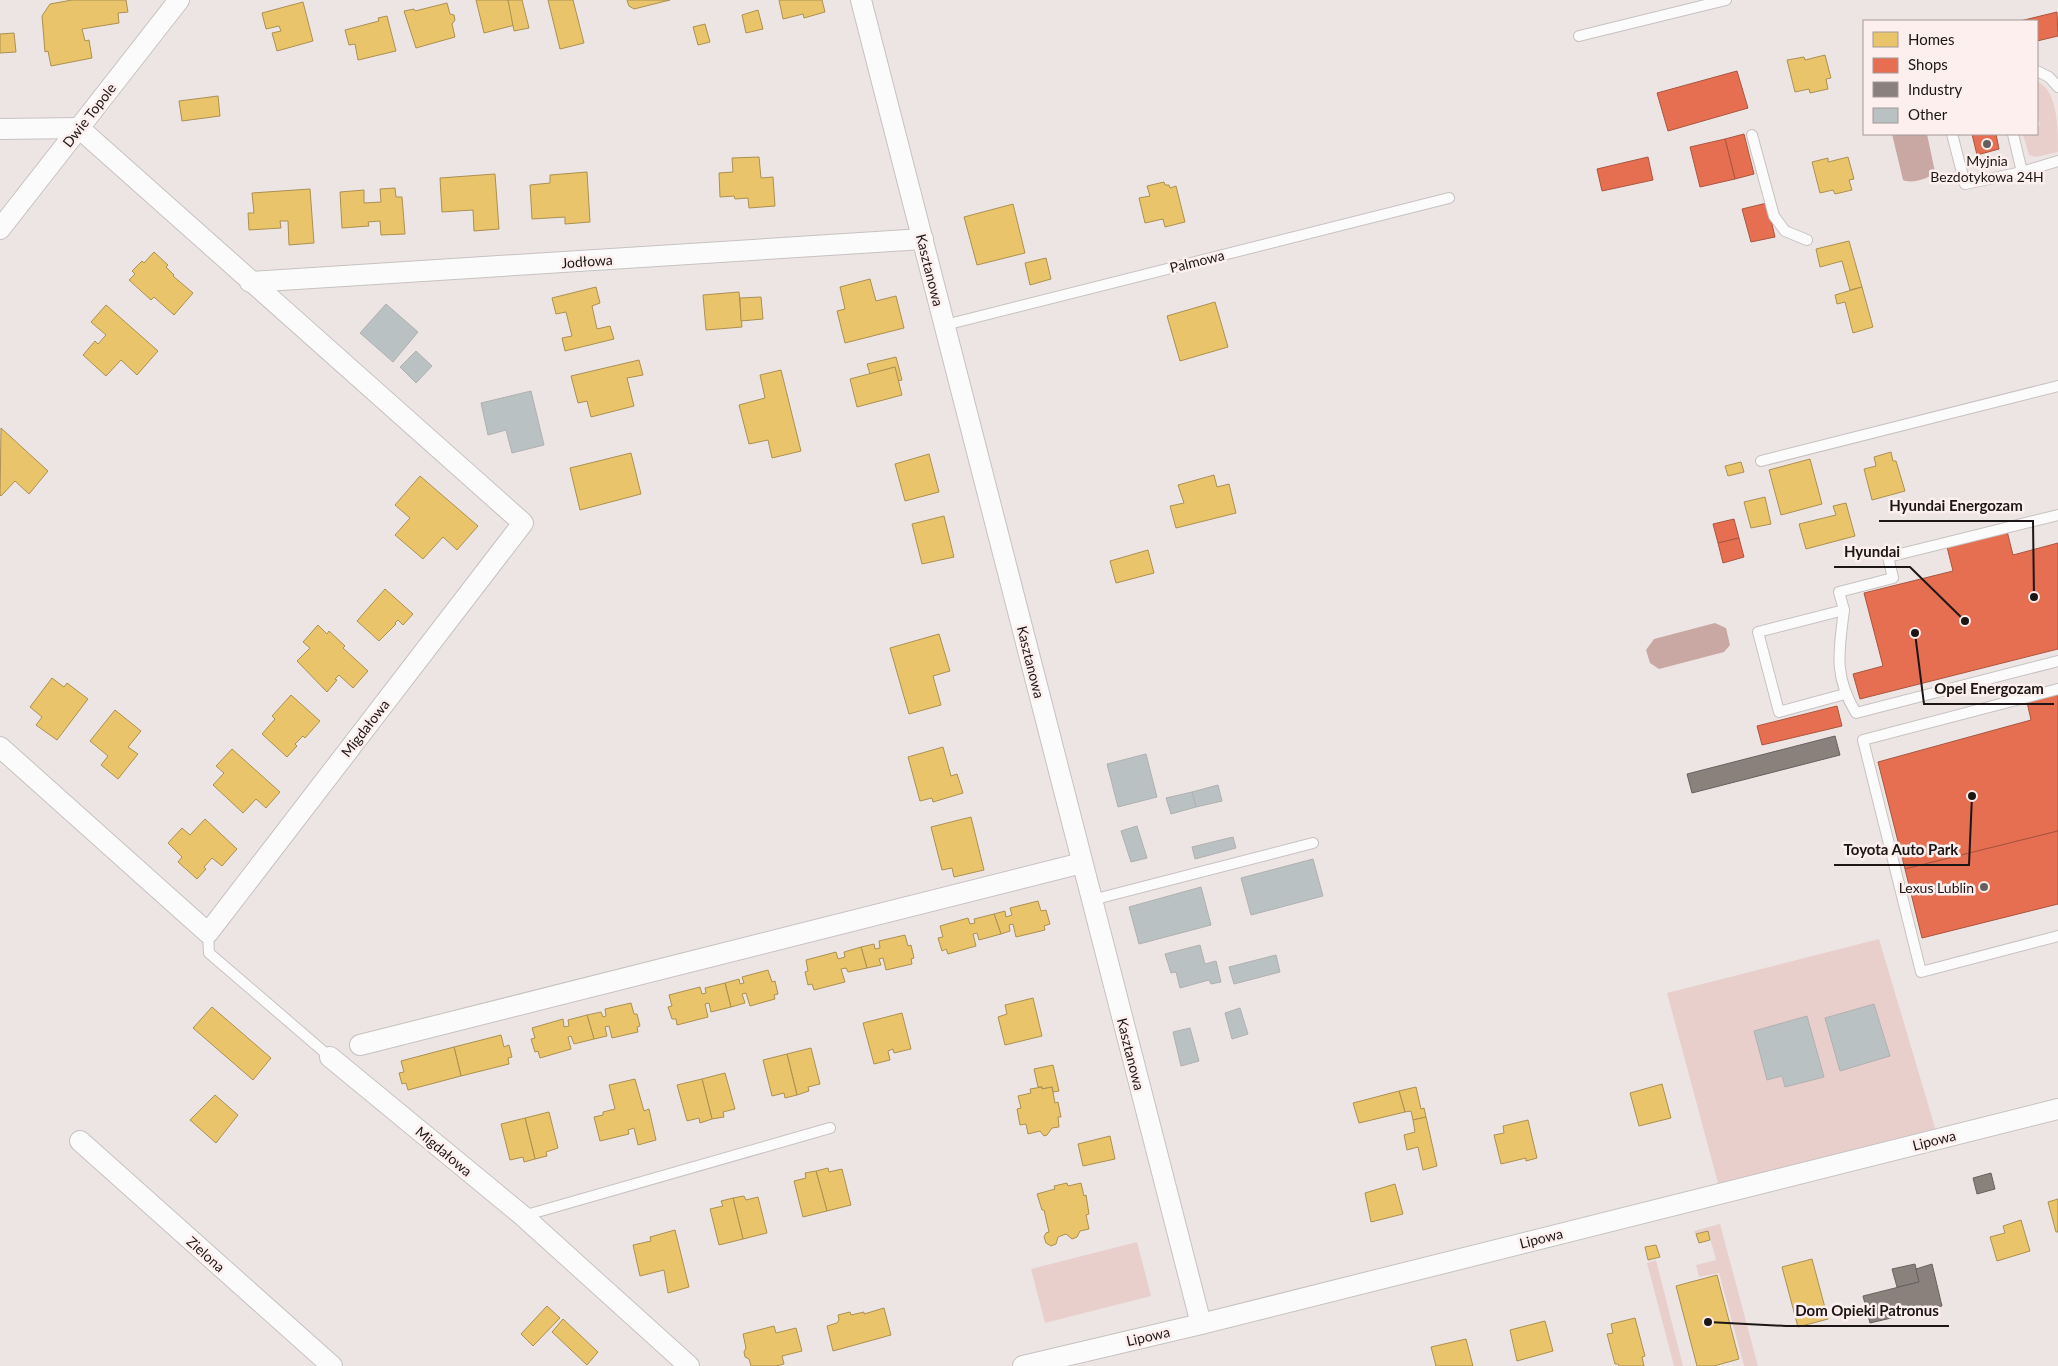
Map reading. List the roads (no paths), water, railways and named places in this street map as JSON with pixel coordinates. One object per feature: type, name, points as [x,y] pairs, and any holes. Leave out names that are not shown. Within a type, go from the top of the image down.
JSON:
[{"type":"street","name":"Dwie Topole","points":[[0,229],[179,0]]},
{"type":"street","name":"Kasztanowa","points":[[861,0],[1201,1324]]},
{"type":"street","points":[[0,129],[79,128],[250,282]]},
{"type":"street","name":"Jodłowa","points":[[250,282],[923,239]]},
{"type":"street","name":"Migdałowa","points":[[208,933],[523,523],[250,282]]},
{"type":"street","points":[[0,747],[208,933]]},
{"type":"street","points":[[360,1045],[1082,863]]},
{"type":"street","name":"Migdałowa","points":[[330,1057],[523,1216],[689,1366]]},
{"type":"street","name":"Lipowa","points":[[1023,1366],[1068,1360],[1201,1324],[2058,1109]]},
{"type":"street","name":"Zielona","points":[[80,1141],[332,1366]]},
{"type":"lane","points":[[1579,36],[1726,0]]},
{"type":"lane","points":[[2038,72],[2049,77],[2058,87]]},
{"type":"lane","points":[[1752,134],[1774,216],[1785,231],[1807,240]]},
{"type":"lane","points":[[1952,135],[1965,184],[2022,172],[2058,161]]},
{"type":"lane","points":[[2013,135],[2022,172]]},
{"type":"lane","name":"Palmowa","points":[[945,325],[1449,198]]},
{"type":"lane","points":[[1761,461],[2058,386]]},
{"type":"lane","points":[[2058,515],[1888,557],[1893,578],[1839,592],[1844,610],[1838,660],[1845,694],[1856,713],[2058,662]]},
{"type":"lane","points":[[1844,610],[1758,632],[1779,712],[1845,694]]},
{"type":"lane","points":[[2058,689],[1863,740],[1921,972],[2058,936]]},
{"type":"lane","points":[[1092,900],[1313,843]]},
{"type":"lane","name":"Migdałowa","points":[[208,933],[209,953],[330,1057]]},
{"type":"lane","points":[[523,1216],[830,1128]]},
{"type":"place","name":"Myjnia Bezdotykowa 24H","points":[[1987,144]]},
{"type":"place","name":"Hyundai Energozam","points":[[2034,597]]},
{"type":"place","name":"Hyundai","points":[[1965,621]]},
{"type":"place","name":"Opel Energozam","points":[[1915,633]]},
{"type":"place","name":"Toyota Auto Park","points":[[1972,796]]},
{"type":"place","name":"Lexus Lublin","points":[[1984,887]]},
{"type":"place","name":"Dom Opieki Patronus","points":[[1708,1322]]}]
